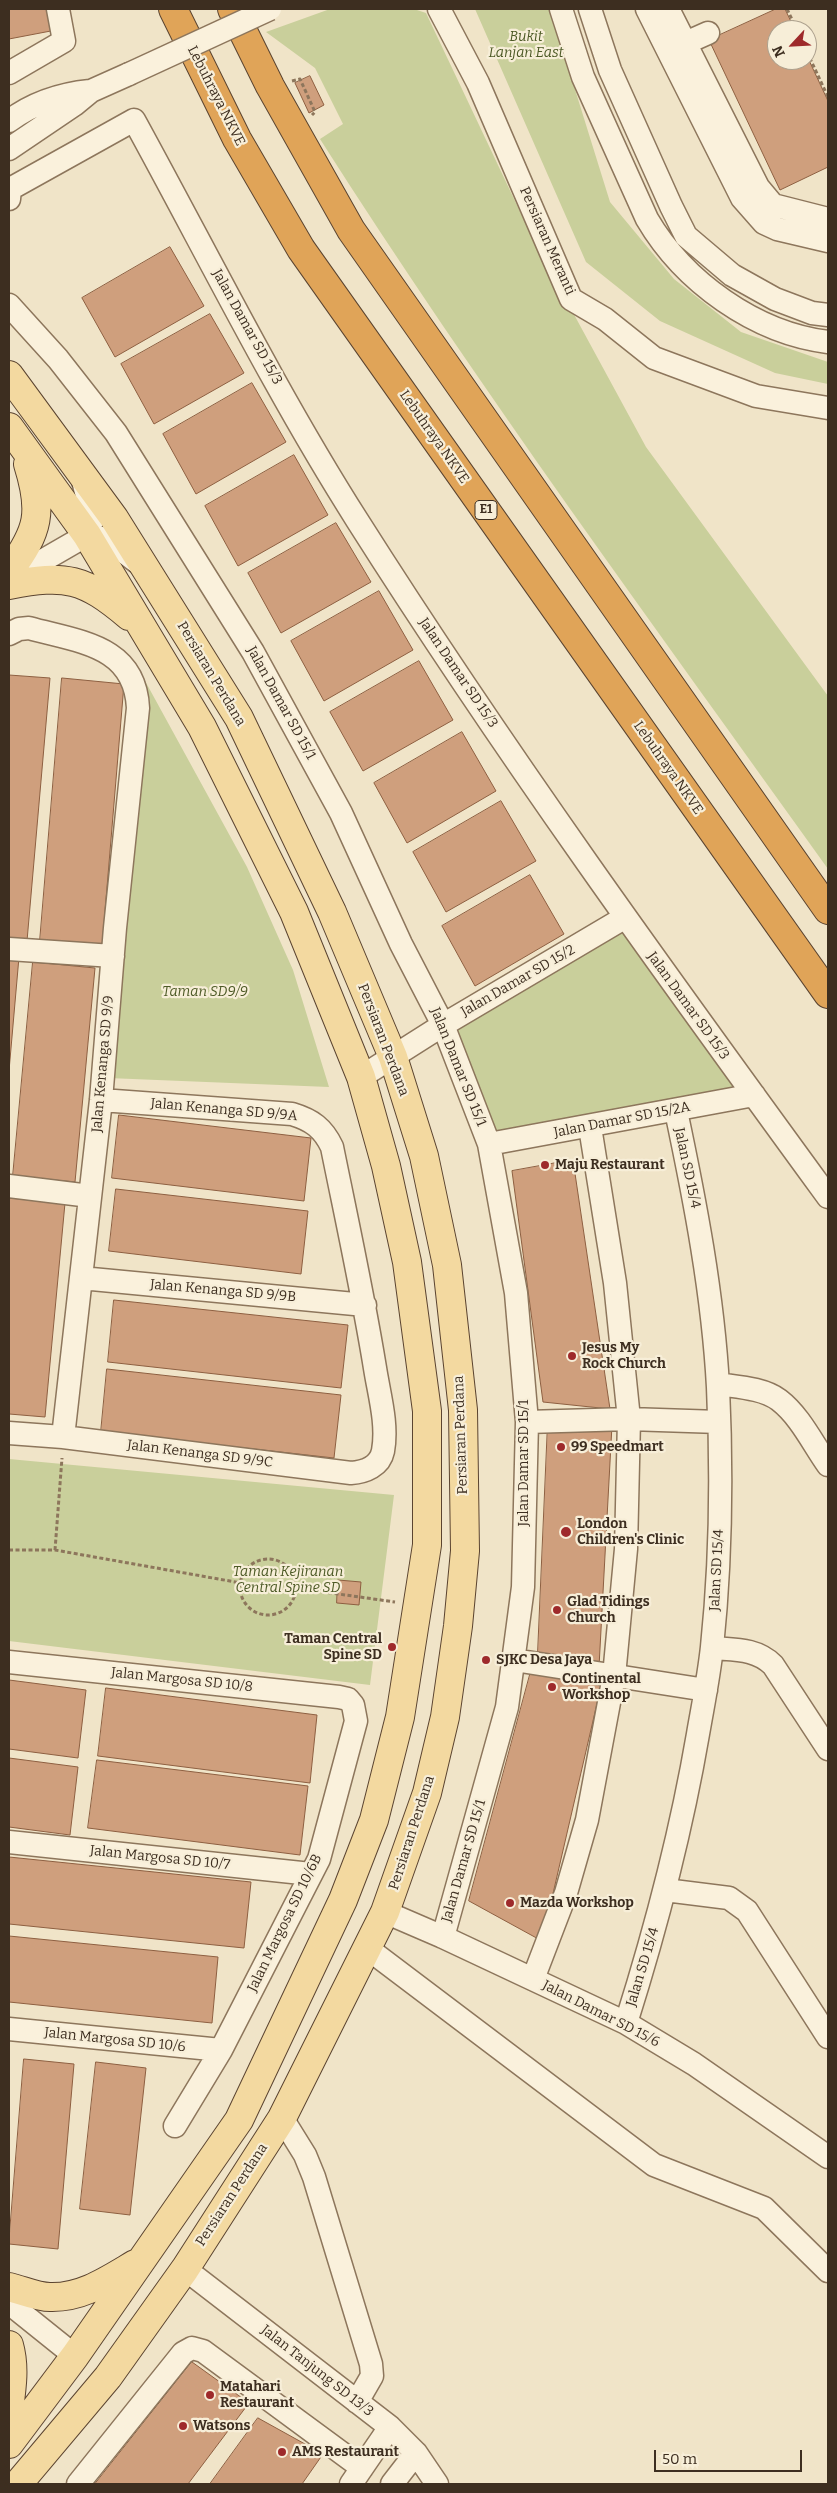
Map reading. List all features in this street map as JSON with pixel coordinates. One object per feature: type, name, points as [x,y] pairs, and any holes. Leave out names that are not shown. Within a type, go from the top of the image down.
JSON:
[{"type":"highway","name":"Lebuhraya NKVE","points":[[173,9],[237,139],[301,249],[828,994]]},
{"type":"highway","points":[[232,9],[270,86],[351,230],[828,910]]},
{"type":"main road","name":"Persiaran Perdana","points":[[9,375],[114,518],[239,718],[332,912],[393,1057],[424,1156],[447,1265],[463,1410],[464,1568],[445,1717],[427,1793],[385,1912],[282,2118],[177,2278],[108,2377],[24,2478]]},
{"type":"main road","points":[[9,2444],[75,2356],[239,2120],[343,1900],[374,1820],[400,1717],[427,1545],[427,1411],[407,1262],[386,1166],[361,1077],[294,912],[202,727],[87,534],[14,434]]},
{"type":"main road","points":[[9,571],[27,548],[36,525],[38,498],[14,434]]},
{"type":"main road","points":[[9,585],[44,578],[67,580],[92,588],[142,626]]},
{"type":"main road","points":[[427,1411],[463,1410]]},
{"type":"main road","points":[[9,2287],[48,2297],[75,2296],[101,2284],[144,2258]]},
{"type":"main road","points":[[75,2356],[83,2358],[102,2350],[177,2278]]},
{"type":"main road","points":[[9,2345],[12,2355],[13,2385],[9,2409]]},
{"type":"main road","points":[[24,2478],[76,2391],[81,2371],[75,2356]]},
{"type":"street","points":[[9,73],[64,41],[58,9]]},
{"type":"street","points":[[9,148],[74,105],[91,91],[270,9]]},
{"type":"street","name":"Persiaran Meranti","points":[[439,9],[478,83],[571,299],[604,319],[654,358],[756,396],[828,408]]},
{"type":"street","points":[[561,9],[583,77],[647,220],[660,241],[676,260],[708,288],[743,312],[766,325],[828,342]]},
{"type":"street","points":[[590,9],[610,70],[686,236],[710,259],[732,275],[776,300],[812,314],[828,315]]},
{"type":"street","points":[[647,9],[677,46],[758,187],[773,204],[828,219]]},
{"type":"street","points":[[668,9],[677,46],[742,198],[764,223],[777,229],[828,241]]},
{"type":"street","points":[[677,46],[708,33]]},
{"type":"street","points":[[9,121],[19,113],[51,98],[65,93],[91,91]]},
{"type":"street","name":"Jalan Damar SD 15/3","points":[[9,199],[10,189],[134,120],[282,391],[355,518],[624,918],[828,1197]]},
{"type":"street","name":"Jalan Damar SD 15/1","points":[[9,305],[58,359],[116,433],[253,652],[341,813],[401,944],[443,1025],[489,1144],[516,1293],[527,1422],[523,1587],[508,1707],[443,1936]]},
{"type":"street","points":[[9,580],[87,534],[93,518],[79,471]]},
{"type":"street","points":[[87,534],[107,539],[146,569]]},
{"type":"street","name":"Jalan Kenanga SD 9/9","points":[[9,634],[19,629],[29,628],[104,649],[116,657],[130,674],[137,691],[138,708],[113,956],[101,1100],[63,1437]]},
{"type":"street","name":"Jalan Damar SD 15/2","points":[[361,1077],[443,1025],[624,918]]},
{"type":"street","points":[[9,949],[113,956]]},
{"type":"street","name":"Jalan Damar SD 15/2A","points":[[489,1144],[590,1127],[754,1095]]},
{"type":"street","name":"Jalan Kenanga SD 9/9A","points":[[101,1100],[292,1114],[318,1126],[327,1135],[332,1147],[365,1305]]},
{"type":"street","name":"Jalan SD 15/4","points":[[626,2023],[665,1890],[691,1774],[712,1648],[718,1561],[718,1384],[698,1219],[676,1111]]},
{"type":"street","points":[[533,1979],[566,1893],[587,1820],[614,1676],[626,1549],[629,1419],[615,1284],[590,1127]]},
{"type":"street","points":[[9,1186],[90,1196]]},
{"type":"street","name":"Jalan Kenanga SD 9/9B","points":[[81,1278],[365,1305]]},
{"type":"street","name":"Jalan Kenanga SD 9/9C","points":[[9,1433],[63,1437],[351,1473],[362,1472],[371,1468],[383,1452],[384,1425],[365,1305]]},
{"type":"street","points":[[718,1384],[756,1390],[778,1399],[794,1416],[828,1465]]},
{"type":"street","points":[[527,1422],[629,1419],[719,1422]]},
{"type":"street","points":[[712,1648],[753,1652],[764,1657],[772,1665],[828,1749]]},
{"type":"street","points":[[514,1660],[706,1690]]},
{"type":"street","name":"Jalan Margosa SD 10/8","points":[[9,1662],[339,1696],[348,1699],[353,1705]]},
{"type":"street","name":"Jalan Margosa SD 10/6B","points":[[175,2126],[221,2050],[319,1859],[356,1721],[353,1705]]},
{"type":"street","name":"Jalan Margosa SD 10/7","points":[[9,1842],[311,1874]]},
{"type":"street","points":[[665,1890],[729,1898],[747,1911],[828,2037]]},
{"type":"street","name":"Jalan Damar SD 15/6","points":[[385,1912],[443,1936],[626,2023],[694,2064],[828,2157]]},
{"type":"street","points":[[367,1948],[654,2165],[764,2208],[828,2271]]},
{"type":"street","name":"Jalan Margosa SD 10/6","points":[[9,2029],[221,2050]]},
{"type":"street","points":[[282,2118],[310,2166],[371,2364],[372,2376],[357,2402]]},
{"type":"street","name":"Jalan Tanjung SD 13/3","points":[[177,2278],[357,2402],[390,2427],[416,2453],[437,2484]]},
{"type":"street","points":[[9,2304],[75,2356]]},
{"type":"street","points":[[78,2484],[183,2354],[192,2348],[203,2351],[357,2476],[390,2427]]},
{"type":"street","points":[[392,2484],[416,2453]]},
{"type":"path","points":[[815,70],[828,97]]},
{"type":"path","points":[[55,1550],[63,1437]]},
{"type":"path","points":[[9,1550],[55,1550],[241,1583]]},
{"type":"path","points":[[268,1559],[279,1561],[288,1567],[295,1580],[296,1588],[290,1605],[275,1614],[266,1615],[249,1607],[241,1592],[241,1583],[248,1568],[257,1562],[268,1559]]},
{"type":"path","points":[[296,1588],[418,1605]]},
{"type":"green space","points":[[330,9],[414,9],[426,13],[533,239],[646,447],[828,696],[828,869],[505,416],[442,325],[320,139],[343,124],[315,68],[266,32]]},
{"type":"green space","name":"Bukit Lanjan East","points":[[475,9],[550,9],[610,202],[674,279],[741,332],[828,362],[828,384],[775,373],[660,321],[586,262]]},
{"type":"green space","name":"Taman SD9/9","points":[[144,679],[247,867],[293,970],[329,1087],[108,1078]]},
{"type":"green space","points":[[619,926],[743,1090],[495,1137],[450,1029]]},
{"type":"green space","name":"Taman Kejiranan Central Spine SD","points":[[9,1459],[394,1495],[370,1685],[9,1641]]},
{"type":"building","points":[[9,9],[52,9],[56,30],[9,39]]},
{"type":"building","points":[[776,9],[785,9],[790,20],[767,20],[767,70],[814,70],[828,101],[828,167],[780,190],[709,40]]},
{"type":"building","points":[[310,76],[324,105],[309,113],[295,83]]},
{"type":"building","points":[[170,247],[204,306],[115,357],[82,298]]},
{"type":"building","points":[[210,314],[244,373],[154,424],[121,364]]},
{"type":"building","points":[[252,383],[286,442],[196,494],[163,434]]},
{"type":"building","points":[[294,455],[328,515],[238,566],[205,506]]},
{"type":"building","points":[[336,523],[371,582],[281,633],[248,573]]},
{"type":"building","points":[[379,591],[413,650],[324,701],[291,641]]},
{"type":"building","points":[[419,661],[453,720],[363,771],[330,712]]},
{"type":"building","points":[[9,675],[50,678],[27,941],[9,940]]},
{"type":"building","points":[[62,678],[124,684],[102,947],[40,941]]},
{"type":"building","points":[[462,732],[496,791],[407,843],[374,783]]},
{"type":"building","points":[[501,801],[536,861],[446,912],[413,852]]},
{"type":"building","points":[[530,875],[564,934],[475,986],[442,926]]},
{"type":"building","points":[[9,955],[19,957],[9,1071]]},
{"type":"building","points":[[33,962],[95,968],[75,1182],[13,1176]]},
{"type":"building","points":[[119,1115],[311,1138],[304,1201],[112,1178]]},
{"type":"building","points":[[573,1160],[610,1409],[543,1402],[512,1171]]},
{"type":"building","points":[[116,1189],[308,1211],[301,1274],[109,1251]]},
{"type":"building","points":[[9,1198],[65,1203],[45,1417],[9,1414]]},
{"type":"building","points":[[114,1300],[348,1325],[341,1388],[108,1362]]},
{"type":"building","points":[[107,1369],[341,1395],[334,1458],[101,1432]]},
{"type":"building","points":[[548,1422],[612,1425],[599,1667],[538,1652]]},
{"type":"building","points":[[338,1580],[361,1582],[359,1605],[337,1603]]},
{"type":"building","points":[[531,1671],[602,1682],[542,1941],[469,1901]]},
{"type":"building","points":[[9,1680],[86,1690],[78,1758],[9,1749]]},
{"type":"building","points":[[106,1688],[317,1715],[310,1783],[98,1756]]},
{"type":"building","points":[[9,1758],[78,1767],[70,1835],[9,1827]]},
{"type":"building","points":[[97,1760],[308,1786],[300,1855],[88,1828]]},
{"type":"building","points":[[9,1857],[251,1882],[244,1948],[9,1924]]},
{"type":"building","points":[[9,1936],[218,1957],[212,2023],[9,2002]]},
{"type":"building","points":[[24,2059],[74,2064],[58,2249],[9,2244]]},
{"type":"building","points":[[96,2062],[146,2068],[130,2215],[80,2209]]},
{"type":"building","points":[[192,2362],[249,2403],[188,2484],[95,2484]]},
{"type":"building","points":[[258,2418],[323,2454],[302,2484],[210,2484]]},
{"type":"place","name":"Maju Restaurant","points":[[545,1165]]},
{"type":"place","name":"Jesus My Rock Church","points":[[572,1356]]},
{"type":"place","name":"99 Speedmart","points":[[561,1447]]},
{"type":"place","name":"London Children's Clinic","points":[[566,1532]]},
{"type":"place","name":"Glad Tidings Church","points":[[557,1610]]},
{"type":"place","name":"Taman Central Spine SD","points":[[392,1647]]},
{"type":"place","name":"SJKC Desa Jaya","points":[[486,1660]]},
{"type":"place","name":"Continental Workshop","points":[[552,1687]]},
{"type":"place","name":"Mazda Workshop","points":[[510,1903]]},
{"type":"place","name":"Matahari Restaurant","points":[[210,2395]]},
{"type":"place","name":"Watsons","points":[[183,2426]]},
{"type":"place","name":"AMS Restaurant","points":[[282,2452]]}]
